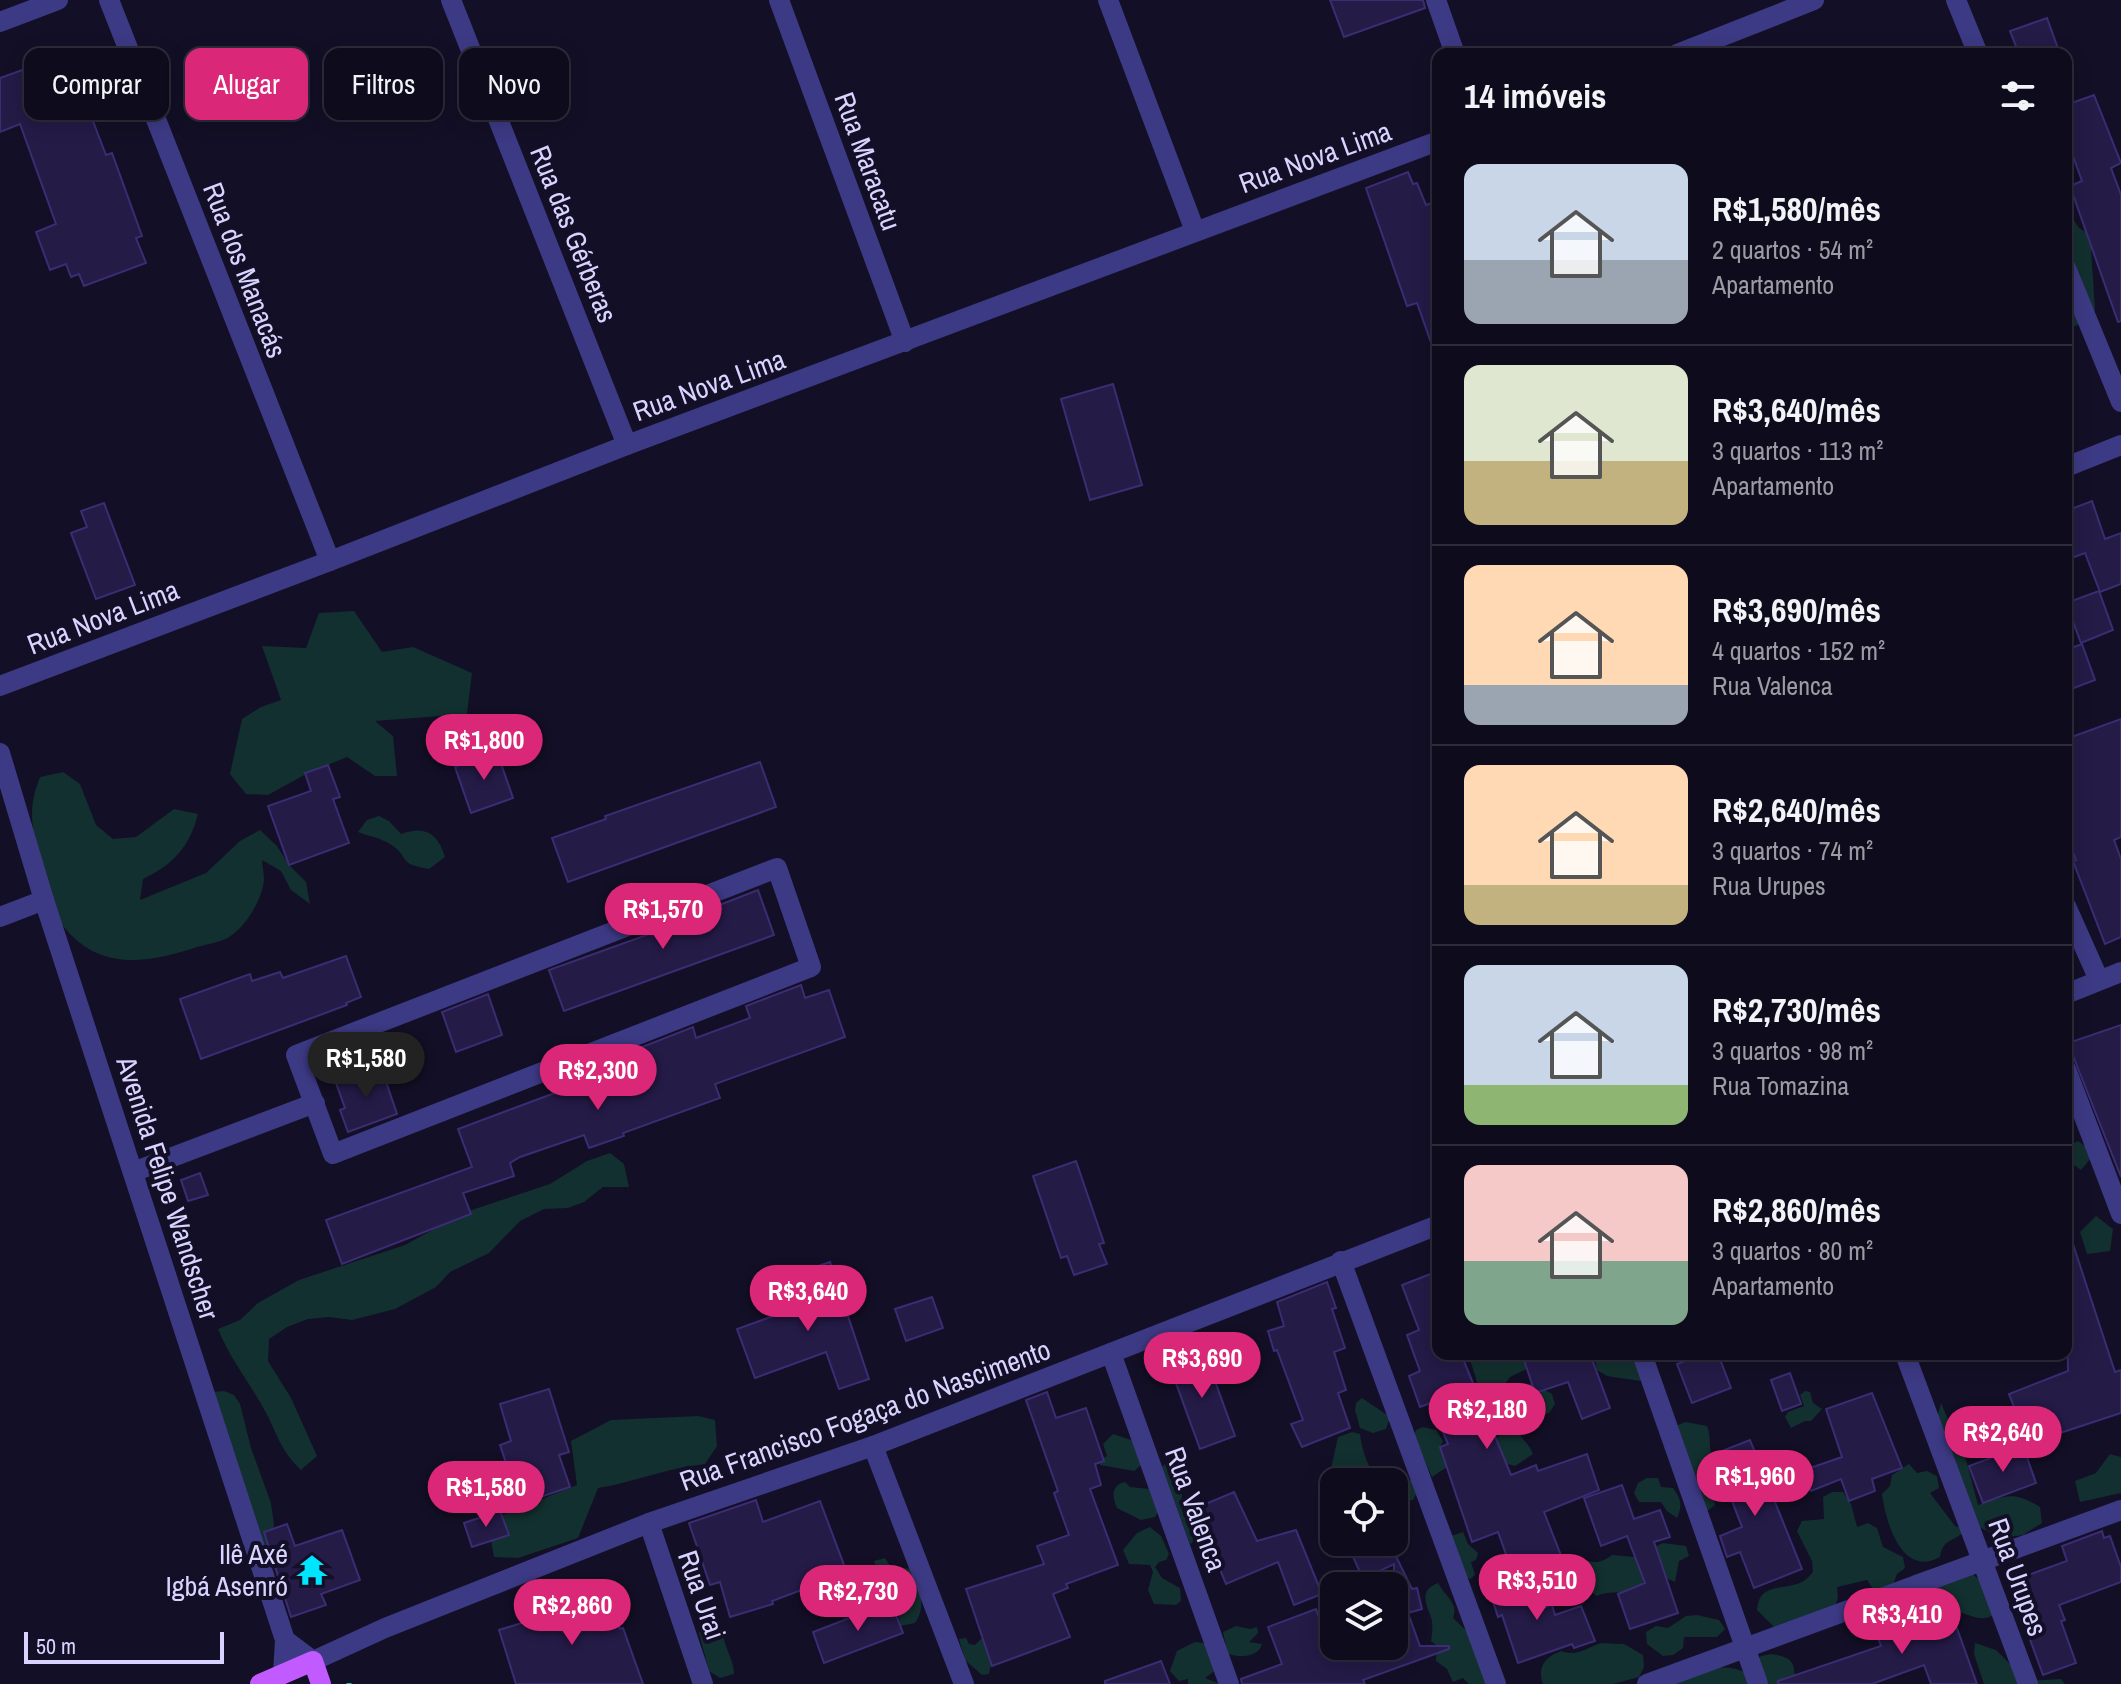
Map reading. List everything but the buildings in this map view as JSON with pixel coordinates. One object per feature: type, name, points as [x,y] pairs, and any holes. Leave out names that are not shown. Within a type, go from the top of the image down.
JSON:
[{"type":"main road","points":[[260,1684],[285,1679],[313,1661],[321,1684]]},
{"type":"street","points":[[0,22],[58,0]]},
{"type":"street","name":"Rua dos Manacás","points":[[109,0],[330,561]]},
{"type":"street","name":"Rua das Gérberas","points":[[451,0],[627,445]]},
{"type":"street","name":"Rua Maracatu","points":[[779,0],[905,342]]},
{"type":"street","points":[[1108,0],[1195,231]]},
{"type":"street","points":[[1436,0],[1453,48]]},
{"type":"street","points":[[1707,48],[1814,0]]},
{"type":"street","points":[[1956,0],[1976,48]]},
{"type":"street","name":"Rua Nova Lima","points":[[0,686],[627,445],[1432,143]]},
{"type":"street","points":[[2072,283],[2121,402]]},
{"type":"street","points":[[2072,465],[2121,445]]},
{"type":"street","name":"Avenida Felipe Wandscher","points":[[0,753],[44,900],[285,1640],[285,1679]]},
{"type":"street","points":[[777,868],[811,967],[333,1154],[315,1103],[296,1055],[777,868]]},
{"type":"street","points":[[0,917],[44,900]]},
{"type":"street","points":[[2072,919],[2099,980]]},
{"type":"street","points":[[2072,991],[2121,972]]},
{"type":"street","points":[[2072,1085],[2121,1214]]},
{"type":"street","points":[[133,1172],[315,1103]]},
{"type":"street","name":"Rua Francisco Fogaça do Nascimento","points":[[313,1661],[385,1628],[649,1523],[873,1446],[1432,1227]]},
{"type":"street","points":[[1341,1261],[1496,1684]]},
{"type":"street","name":"Rua Valenca","points":[[1111,1353],[1229,1684]]},
{"type":"street","points":[[1644,1360],[1758,1684]]},
{"type":"street","name":"Rua Urupes","points":[[1907,1360],[2028,1684]]},
{"type":"street","points":[[873,1446],[964,1684]]},
{"type":"street","points":[[1647,1684],[2121,1510]]},
{"type":"street","name":"Rua Urai","points":[[649,1523],[703,1684]]},
{"type":"street","points":[[285,1640],[313,1661]]},
{"type":"green space","points":[[2072,217],[2079,228],[2103,246],[2091,250],[2095,309],[2091,319],[2072,328],[2072,268],[2077,270],[2072,260]]},
{"type":"green space","points":[[354,611],[382,652],[413,647],[472,673],[467,714],[375,721],[393,736],[397,776],[375,776],[347,757],[308,773],[268,795],[246,794],[230,774],[242,719],[261,707],[281,700],[262,646],[306,648],[319,613]]},
{"type":"green space","points":[[63,772],[80,784],[96,825],[113,839],[136,837],[174,809],[198,814],[190,836],[179,853],[143,879],[140,900],[206,873],[240,841],[260,830],[306,882],[310,904],[291,890],[281,871],[262,860],[264,878],[258,901],[238,930],[228,937],[179,953],[143,960],[109,957],[93,951],[64,927],[51,905],[33,831],[33,801],[40,777]]},
{"type":"green space","points":[[379,816],[389,821],[401,834],[417,830],[429,833],[439,842],[445,857],[429,869],[412,865],[396,848],[358,832],[367,820]]},
{"type":"green space","points":[[2078,1141],[2095,1153],[2081,1170],[2072,1163],[2072,1144]]},
{"type":"green space","points":[[610,1153],[624,1164],[629,1187],[603,1187],[584,1202],[568,1208],[544,1209],[520,1221],[489,1253],[450,1272],[436,1287],[395,1309],[352,1320],[329,1317],[308,1319],[287,1327],[269,1339],[268,1361],[291,1398],[317,1456],[301,1470],[284,1449],[218,1329],[240,1320],[258,1303],[299,1280],[405,1245],[463,1213],[550,1184],[587,1161]]},
{"type":"green space","points":[[2096,1216],[2113,1229],[2110,1251],[2087,1254],[2080,1232]]},
{"type":"green space","points":[[1470,1360],[1545,1360],[1510,1377],[1498,1394],[1508,1400],[1510,1410],[1491,1420],[1479,1401]]},
{"type":"green space","points":[[1595,1360],[1637,1360],[1646,1372],[1640,1381],[1607,1376],[1597,1370]]},
{"type":"green space","points":[[1533,1383],[1552,1394],[1555,1404],[1549,1413],[1538,1416],[1526,1409],[1522,1387]]},
{"type":"green space","points":[[224,1391],[234,1395],[240,1404],[251,1448],[271,1503],[274,1525],[269,1560],[212,1392]]},
{"type":"green space","points":[[1810,1392],[1813,1403],[1822,1409],[1811,1421],[1791,1428],[1785,1417],[1788,1412],[1804,1406],[1800,1395]]},
{"type":"green space","points":[[1362,1398],[1390,1417],[1386,1429],[1373,1433],[1360,1428],[1355,1410],[1356,1403]]},
{"type":"green space","points":[[1941,1403],[1967,1463],[1978,1505],[2003,1497],[2016,1497],[2040,1507],[2042,1523],[2023,1535],[2002,1538],[1981,1528],[1967,1510],[1935,1426]]},
{"type":"green space","points":[[698,1416],[715,1420],[717,1446],[705,1464],[598,1488],[578,1538],[518,1558],[494,1557],[490,1535],[502,1515],[577,1485],[571,1441],[611,1420]]},
{"type":"green space","points":[[1686,1422],[1707,1426],[1711,1454],[1721,1484],[1722,1489],[1713,1494],[1715,1505],[1706,1512],[1675,1426]]},
{"type":"green space","points":[[1423,1427],[1436,1430],[1443,1441],[1440,1447],[1447,1467],[1432,1477],[1414,1436],[1416,1430]]},
{"type":"green space","points":[[1515,1427],[1533,1454],[1515,1466],[1504,1463],[1497,1438],[1505,1430]]},
{"type":"green space","points":[[1352,1432],[1360,1434],[1371,1468],[1331,1468],[1338,1437]]},
{"type":"green space","points":[[1113,1434],[1134,1441],[1145,1462],[1134,1471],[1100,1465],[1100,1460],[1107,1456],[1103,1444]]},
{"type":"green space","points":[[2110,1454],[2121,1457],[2121,1493],[2080,1502],[2075,1481],[2096,1473]]},
{"type":"green space","points":[[1167,1462],[1173,1464],[1179,1476],[1182,1511],[1195,1526],[1195,1540],[1190,1544],[1162,1467]]},
{"type":"green space","points":[[1909,1464],[1917,1473],[1927,1471],[1937,1476],[1939,1488],[1930,1493],[1955,1526],[1966,1529],[1944,1546],[1940,1557],[1927,1562],[1915,1560],[1898,1544],[1884,1506],[1882,1494],[1890,1486],[1892,1475]]},
{"type":"green space","points":[[1647,1478],[1658,1478],[1661,1487],[1673,1488],[1680,1502],[1677,1518],[1661,1502],[1639,1502],[1634,1493],[1638,1483]]},
{"type":"green space","points":[[1408,1479],[1412,1481],[1416,1494],[1413,1500],[1408,1500]]},
{"type":"green space","points":[[1125,1482],[1130,1487],[1150,1489],[1158,1512],[1155,1517],[1141,1520],[1117,1508],[1114,1492],[1117,1486]]},
{"type":"green space","points":[[1832,1492],[1843,1492],[1851,1504],[1857,1527],[1868,1523],[1877,1528],[1883,1547],[1903,1557],[1905,1568],[1897,1574],[1893,1585],[1884,1591],[1873,1589],[1867,1580],[1837,1587],[1838,1598],[1834,1609],[1774,1627],[1757,1610],[1759,1602],[1766,1592],[1800,1583],[1813,1572],[1812,1561],[1797,1531],[1802,1521],[1824,1519],[1823,1497]]},
{"type":"green space","points":[[1150,1527],[1161,1536],[1169,1554],[1155,1567],[1162,1578],[1180,1588],[1181,1601],[1176,1605],[1154,1604],[1148,1590],[1153,1572],[1150,1565],[1129,1564],[1123,1550],[1137,1533]]},
{"type":"green space","points":[[1463,1532],[1468,1544],[1478,1553],[1476,1560],[1471,1562],[1475,1575],[1470,1579],[1462,1576],[1448,1537]]},
{"type":"green space","points":[[1663,1543],[1686,1546],[1689,1556],[1679,1561],[1675,1582],[1655,1573],[1633,1590],[1597,1596],[1568,1577],[1566,1571],[1572,1561],[1596,1562],[1612,1555],[1634,1557]]},
{"type":"green space","points":[[885,1558],[890,1566],[911,1569],[921,1603],[915,1623],[900,1626],[901,1600],[880,1582],[874,1561]]},
{"type":"green space","points":[[1934,1568],[1967,1569],[1984,1584],[2000,1611],[1985,1618],[1954,1611],[1940,1612],[1898,1629],[1887,1597],[1913,1575]]},
{"type":"green space","points":[[1438,1583],[1453,1604],[1453,1618],[1473,1637],[1487,1684],[1469,1684],[1463,1678],[1453,1682],[1447,1669],[1436,1661],[1437,1646],[1431,1641],[1432,1621],[1425,1596]]},
{"type":"green space","points":[[1686,1616],[1719,1620],[1725,1629],[1717,1637],[1684,1637],[1683,1648],[1673,1655],[1663,1656],[1647,1644],[1646,1632],[1656,1626],[1668,1628]]},
{"type":"green space","points":[[1236,1626],[1257,1627],[1258,1633],[1249,1642],[1262,1644],[1257,1652],[1243,1656],[1228,1654],[1223,1632]]},
{"type":"green space","points":[[702,1627],[724,1632],[734,1674],[720,1678],[709,1671],[699,1633]]},
{"type":"green space","points":[[966,1638],[969,1644],[975,1645],[981,1639],[987,1640],[992,1660],[989,1674],[982,1675],[965,1660],[959,1639]]},
{"type":"green space","points":[[1195,1642],[1203,1643],[1213,1651],[1216,1670],[1205,1678],[1220,1684],[1188,1684],[1188,1679],[1179,1681],[1170,1671],[1177,1651]]},
{"type":"green space","points":[[1601,1643],[1624,1644],[1643,1655],[1644,1667],[1639,1677],[1613,1684],[1543,1684],[1542,1668],[1551,1656],[1561,1651],[1577,1652]]},
{"type":"green space","points":[[1975,1643],[1996,1650],[2027,1681],[2061,1679],[2065,1684],[1984,1684],[1974,1654]]},
{"type":"green space","points":[[1771,1654],[1792,1663],[1795,1684],[1656,1684],[1713,1668],[1725,1667],[1746,1673],[1761,1656]]},
{"type":"place","name":"Ilê Axé Igbá Asenró","points":[[312,1570]]}]
